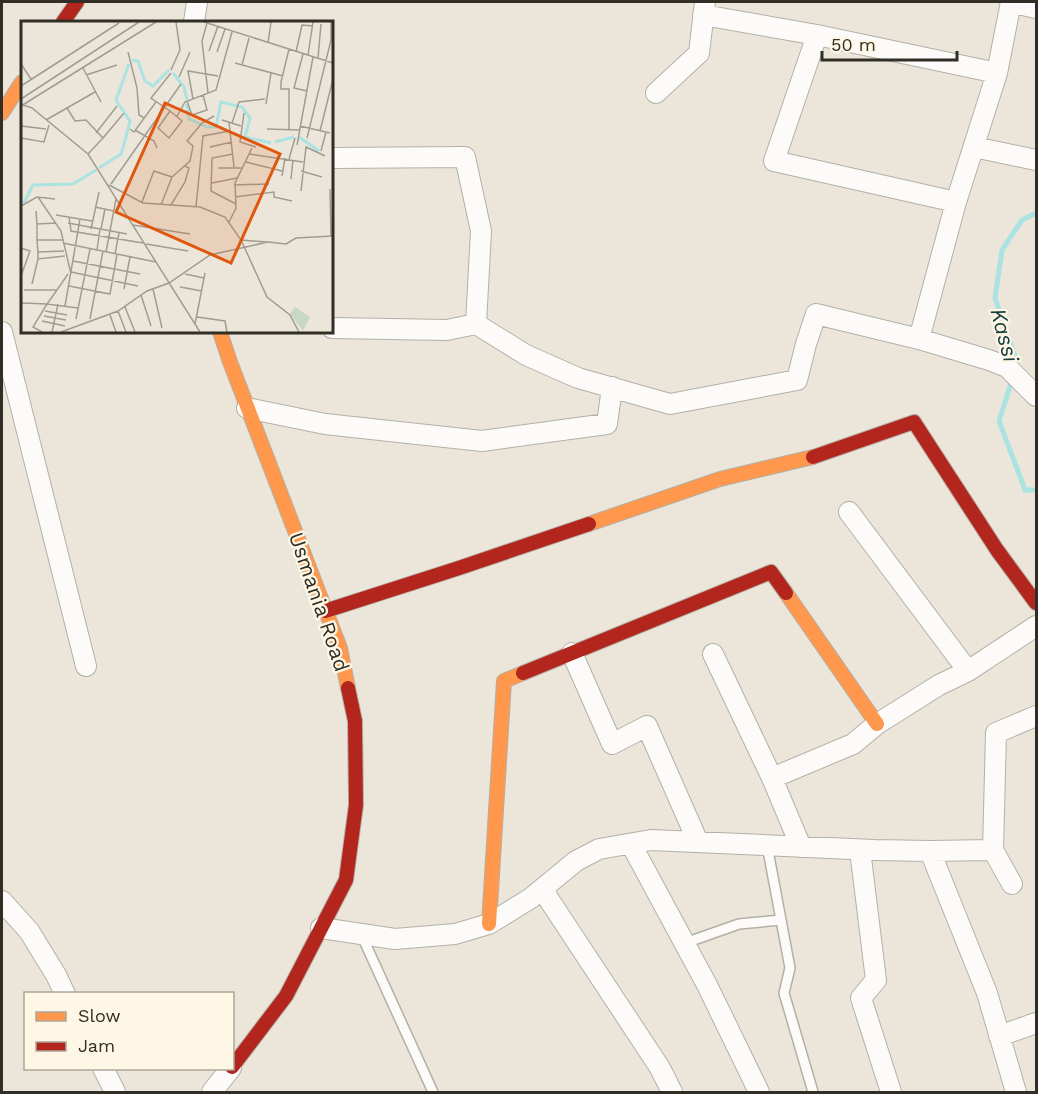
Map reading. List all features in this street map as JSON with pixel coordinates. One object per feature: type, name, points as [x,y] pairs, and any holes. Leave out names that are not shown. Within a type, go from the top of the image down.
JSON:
[{"type":"street","points":[[64,21],[77,2]]},
{"type":"street","points":[[194,21],[197,2]]},
{"type":"street","points":[[919,339],[956,202],[997,73],[1010,2],[1036,8]]},
{"type":"street","points":[[656,93],[699,53],[704,8],[817,35],[997,73]]},
{"type":"street","points":[[817,35],[774,161],[956,202]]},
{"type":"street","points":[[2,113],[21,84]]},
{"type":"street","points":[[974,147],[1036,160]]},
{"type":"street","points":[[333,158],[465,157],[481,231],[476,324]]},
{"type":"street","points":[[333,328],[447,330],[476,324],[526,355],[578,378],[670,404],[797,380],[816,314],[919,339],[998,363],[1036,396]]},
{"type":"street","points":[[2,332],[86,666]]},
{"type":"street","name":"Usmania Road","points":[[220,333],[340,648],[355,721],[356,805],[346,880],[286,996],[234,1065]]},
{"type":"street","points":[[248,408],[325,424],[482,441],[607,424],[612,387]]},
{"type":"street","points":[[325,611],[459,568],[720,478],[816,456],[914,422],[997,550],[1036,603]]},
{"type":"street","points":[[849,512],[968,671]]},
{"type":"street","points":[[489,924],[504,681],[771,572],[877,724]]},
{"type":"street","points":[[772,778],[854,744],[877,724],[939,685],[968,671],[1036,626]]},
{"type":"street","points":[[572,653],[612,744],[647,726],[698,842]]},
{"type":"street","points":[[713,654],[772,778],[801,847]]},
{"type":"street","points":[[1012,884],[993,850],[996,733],[1036,716]]},
{"type":"street","points":[[321,928],[396,939],[455,934],[489,924],[531,898],[576,861],[599,849],[651,840],[860,850],[993,850]]},
{"type":"street","points":[[631,844],[707,985],[759,1092]]},
{"type":"street","points":[[860,850],[876,980],[861,998],[891,1092]]},
{"type":"street","points":[[930,851],[987,993],[1016,1092]]},
{"type":"street","points":[[542,889],[660,1068],[672,1092]]},
{"type":"street","points":[[2,901],[29,931],[64,992]]},
{"type":"street","points":[[999,1036],[1036,1023]]},
{"type":"street","points":[[104,1070],[115,1092]]},
{"type":"street","name":"Usmania Road","points":[[216,1091],[231,1070]]},
{"type":"lane","points":[[767,846],[790,969],[784,993],[813,1092]]},
{"type":"lane","points":[[685,943],[739,924],[781,920]]},
{"type":"lane","points":[[361,934],[433,1092]]},
{"type":"waterway","name":"Kassi","points":[[1016,368],[1017,362],[995,298],[1002,250],[1022,220],[1036,213]]},
{"type":"waterway","name":"Kassi","points":[[1012,380],[999,421],[1025,490],[1036,490]]},
{"type":"traffic: slow","points":[[2,113],[21,84]]},
{"type":"traffic: slow","points":[[220,333],[340,648],[348,688]]},
{"type":"traffic: slow","points":[[589,524],[720,479],[813,457]]},
{"type":"traffic: slow","points":[[786,593],[877,724]]},
{"type":"traffic: slow","points":[[489,924],[504,681],[523,673]]},
{"type":"traffic: jam","points":[[64,21],[77,2]]},
{"type":"traffic: jam","points":[[813,457],[914,422],[997,550],[1036,603]]},
{"type":"traffic: jam","points":[[325,611],[589,524]]},
{"type":"traffic: jam","points":[[523,673],[771,572],[786,593]]},
{"type":"traffic: jam","points":[[234,1064],[286,996],[346,880],[356,805],[355,721],[348,688]]}]
